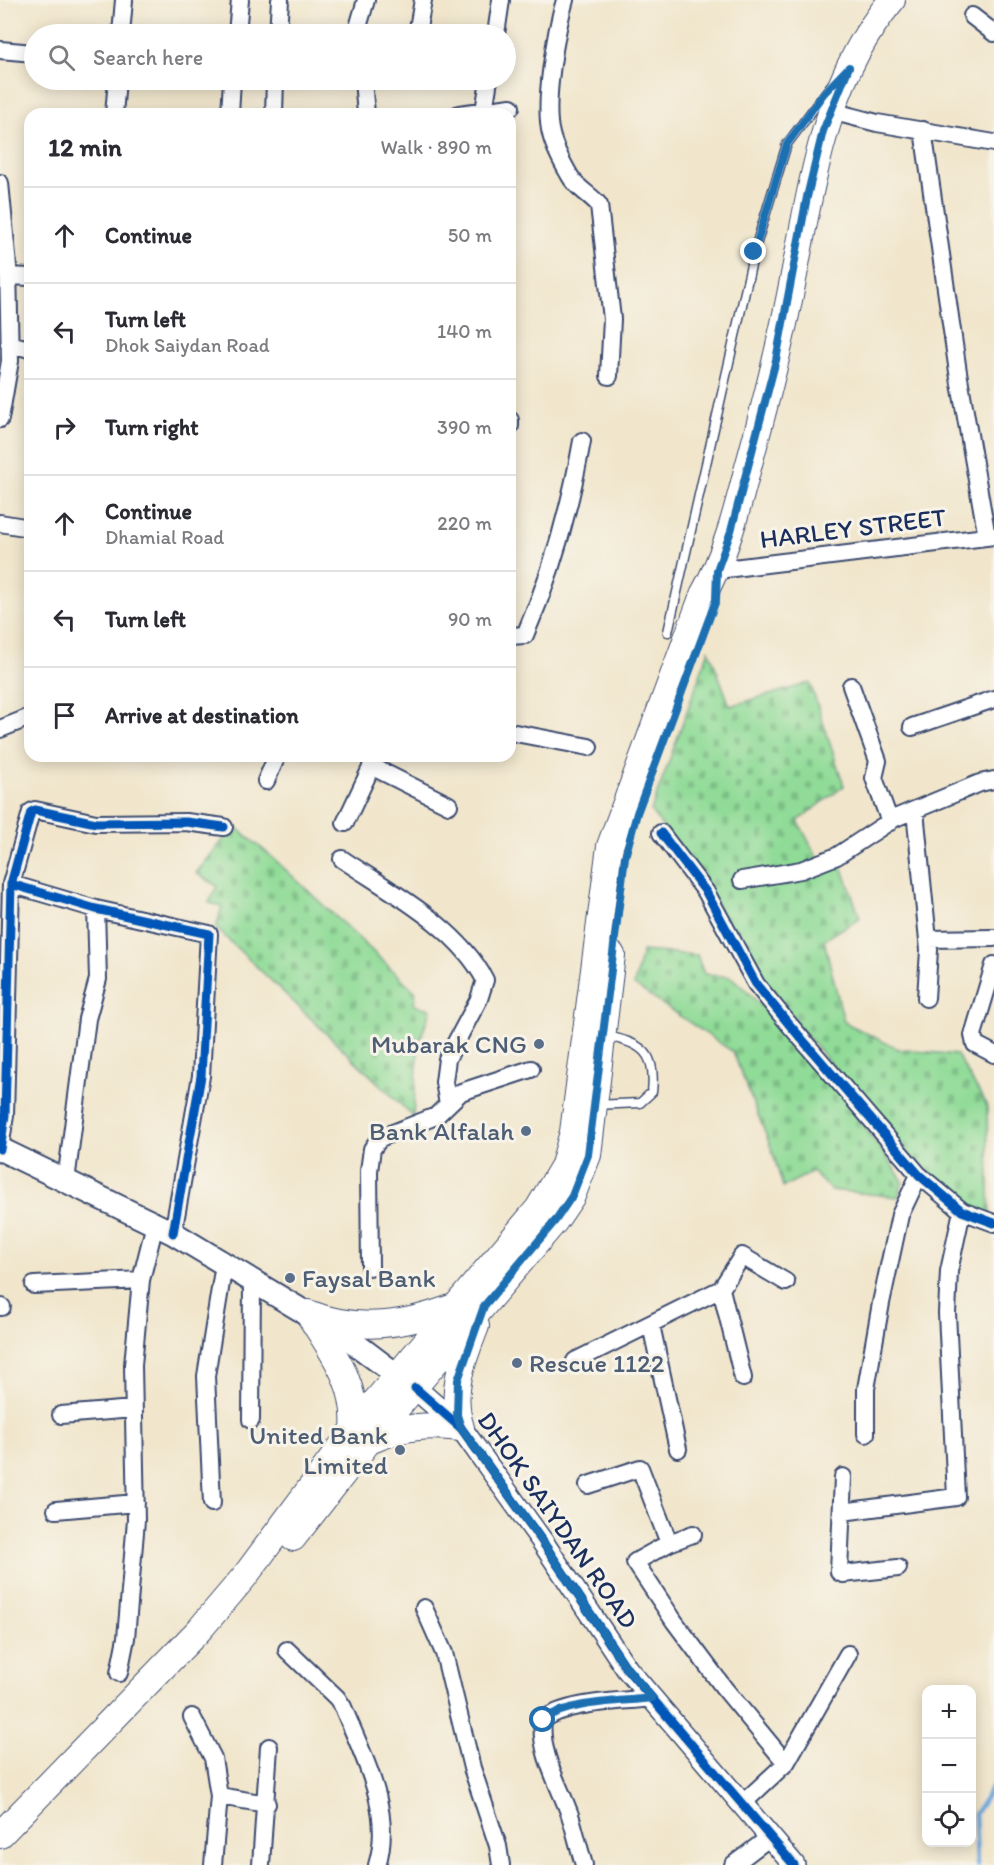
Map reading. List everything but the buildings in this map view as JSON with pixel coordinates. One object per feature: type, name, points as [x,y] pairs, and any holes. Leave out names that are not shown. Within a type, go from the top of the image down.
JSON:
[{"type":"main road","points":[[0,1834],[200,1629],[406,1382],[484,1306],[555,1221],[572,1196],[588,1155],[595,1105],[596,1046],[610,846],[703,595],[717,570],[731,531],[776,360],[807,197],[823,131],[849,67],[872,24],[892,0]]},
{"type":"main road","points":[[406,1382],[457,1306],[538,1209],[560,1174],[596,1046]]},
{"type":"main road","name":"DHOK SAIYDAN ROAD","points":[[0,1149],[164,1228],[350,1339],[406,1382]]},
{"type":"main road","points":[[308,1313],[340,1323],[385,1325],[406,1323],[457,1306]]},
{"type":"main road","points":[[0,1851],[164,1686],[238,1607],[361,1436],[405,1427],[430,1425],[461,1428],[456,1403],[458,1380],[484,1306]]},
{"type":"main road","points":[[308,1313],[349,1380],[361,1436]]},
{"type":"street","points":[[122,24],[124,0]]},
{"type":"street","points":[[238,24],[240,0]]},
{"type":"street","points":[[279,24],[280,0]]},
{"type":"street","points":[[359,24],[366,0]]},
{"type":"street","points":[[419,24],[423,0]]},
{"type":"street","points":[[497,24],[501,0]]},
{"type":"street","points":[[565,0],[559,22],[550,102],[550,131],[570,177],[599,205],[612,319],[609,376]]},
{"type":"street","points":[[972,16],[994,33]]},
{"type":"street","points":[[0,50],[24,52]]},
{"type":"street","points":[[115,108],[116,90]]},
{"type":"street","points":[[230,108],[231,90]]},
{"type":"street","points":[[274,108],[275,90]]},
{"type":"street","points":[[364,90],[365,108]]},
{"type":"street","points":[[484,108],[487,90]]},
{"type":"street","points":[[504,108],[511,107]]},
{"type":"street","points":[[831,111],[994,143]]},
{"type":"street","points":[[923,130],[958,372],[991,536]]},
{"type":"street","points":[[0,183],[9,344],[0,419]]},
{"type":"street","points":[[5,270],[24,275]]},
{"type":"street","points":[[9,344],[24,348]]},
{"type":"street","points":[[516,636],[525,635],[537,608],[570,505],[582,441]]},
{"type":"street","points":[[0,524],[24,526]]},
{"type":"street","name":"HARLEY STREET","points":[[717,570],[991,536]]},
{"type":"street","points":[[851,686],[878,761],[874,778],[885,816],[890,822]]},
{"type":"street","points":[[912,726],[994,699]]},
{"type":"street","points":[[0,729],[24,719]]},
{"type":"street","points":[[516,733],[589,747]]},
{"type":"street","points":[[266,781],[274,762]]},
{"type":"street","points":[[345,823],[374,762]]},
{"type":"street","points":[[376,762],[449,805]]},
{"type":"street","points":[[742,880],[810,867],[837,856],[890,822],[980,783],[994,780]]},
{"type":"street","points":[[0,1149],[5,1114],[11,884],[32,812],[35,810],[96,823],[186,822],[224,827]]},
{"type":"street","points":[[915,811],[928,939],[926,998]]},
{"type":"street","points":[[661,833],[706,892],[756,984],[919,1175],[962,1211],[994,1223]]},
{"type":"street","points":[[342,859],[444,930],[475,961],[485,980],[479,999],[447,1059],[444,1082],[448,1104]]},
{"type":"street","points":[[11,884],[96,909],[209,934],[201,1076],[164,1228],[141,1280],[133,1365],[136,1520],[126,1638],[119,1673]]},
{"type":"street","points":[[66,1181],[87,1019],[98,979],[96,909]]},
{"type":"street","points":[[928,939],[994,938]]},
{"type":"street","points":[[993,970],[973,1035],[975,1044],[994,1054]]},
{"type":"street","points":[[370,1267],[369,1171],[372,1149],[380,1138],[436,1116],[461,1092],[531,1069]]},
{"type":"street","points":[[866,1434],[866,1389],[881,1303],[900,1215],[919,1175]]},
{"type":"street","points":[[842,1512],[956,1497],[947,1313],[949,1271],[962,1211]]},
{"type":"street","points":[[575,1361],[721,1289],[742,1256],[786,1282]]},
{"type":"street","points":[[212,1503],[206,1376],[224,1263]]},
{"type":"street","points":[[34,1285],[141,1280]]},
{"type":"street","points":[[250,1420],[252,1281]]},
{"type":"street","points":[[721,1289],[743,1378]]},
{"type":"street","points":[[651,1325],[678,1449]]},
{"type":"street","name":"DHOK SAIYDAN ROAD","points":[[406,1382],[461,1428],[542,1541],[627,1669],[794,1865]]},
{"type":"street","points":[[60,1415],[133,1409]]},
{"type":"street","points":[[588,1485],[640,1468],[669,1542]]},
{"type":"street","points":[[843,1477],[839,1572],[898,1568]]},
{"type":"street","points":[[56,1510],[135,1503]]},
{"type":"street","points":[[693,1534],[669,1542],[639,1557],[634,1562],[724,1688],[786,1763]]},
{"type":"street","points":[[424,1608],[444,1653],[472,1768],[498,1846],[501,1865]]},
{"type":"street","points":[[287,1650],[337,1698],[343,1707],[379,1797],[382,1850],[377,1865]]},
{"type":"street","points":[[742,1804],[786,1763],[848,1654]]},
{"type":"street","points":[[584,1865],[570,1815],[541,1734],[543,1720],[552,1713],[570,1708],[652,1698]]},
{"type":"street","points":[[192,1718],[213,1758],[219,1796],[213,1865]]},
{"type":"street","points":[[261,1865],[267,1804],[269,1747]]},
{"type":"street","points":[[219,1796],[267,1804]]},
{"type":"street","points":[[733,1865],[770,1837]]},
{"type":"lane","points":[[668,632],[754,252],[787,144],[824,93],[849,67]]},
{"type":"lane","points":[[595,1105],[640,1103],[652,1092],[652,1072],[646,1052],[633,1042],[596,1046]]},
{"type":"green space","points":[[709,650],[730,706],[810,683],[844,786],[798,821],[818,859],[841,863],[860,918],[824,940],[844,1022],[898,1049],[957,1055],[987,1106],[990,1223],[931,1181],[766,988],[695,870],[651,811]]},
{"type":"green space","points":[[238,829],[271,856],[416,992],[414,1005],[431,1009],[419,1043],[413,1116],[216,928],[222,906],[209,903],[217,886],[196,873],[228,834]]},
{"type":"green space","points":[[642,951],[697,955],[704,974],[731,977],[747,991],[829,1076],[903,1181],[898,1197],[831,1190],[812,1172],[783,1187],[772,1150],[733,1052],[634,985]]},
{"type":"waterway","points":[[977,1865],[975,1814],[994,1784]]},
{"type":"cycle path","points":[[0,1149],[5,1115],[11,884],[31,812],[35,810],[96,823],[186,822],[224,827]]},
{"type":"cycle path","points":[[661,833],[706,892],[756,984],[788,1023],[919,1175],[962,1211],[994,1223]]},
{"type":"cycle path","points":[[11,884],[96,909],[209,934],[201,1076],[173,1233]]},
{"type":"cycle path","points":[[415,1388],[461,1428],[542,1541],[627,1669],[794,1865]]},
{"type":"place","name":"Mubarak CNG","points":[[539,1044]]},
{"type":"place","name":"Bank Alfalah","points":[[526,1131]]},
{"type":"place","name":"Faysal Bank","points":[[290,1278]]},
{"type":"place","name":"Rescue 1122","points":[[517,1363]]},
{"type":"place","name":"United Bank Limited","points":[[400,1450]]},
{"type":"route","points":[[543,1720],[552,1713],[570,1708],[652,1698],[627,1669],[542,1541],[461,1428],[456,1403],[458,1380],[461,1366],[484,1306],[555,1221],[572,1196],[588,1155],[620,890],[629,840],[716,600],[717,570],[731,531],[776,360],[793,284],[807,197],[823,131],[849,67],[824,93],[787,144],[754,252]]}]
